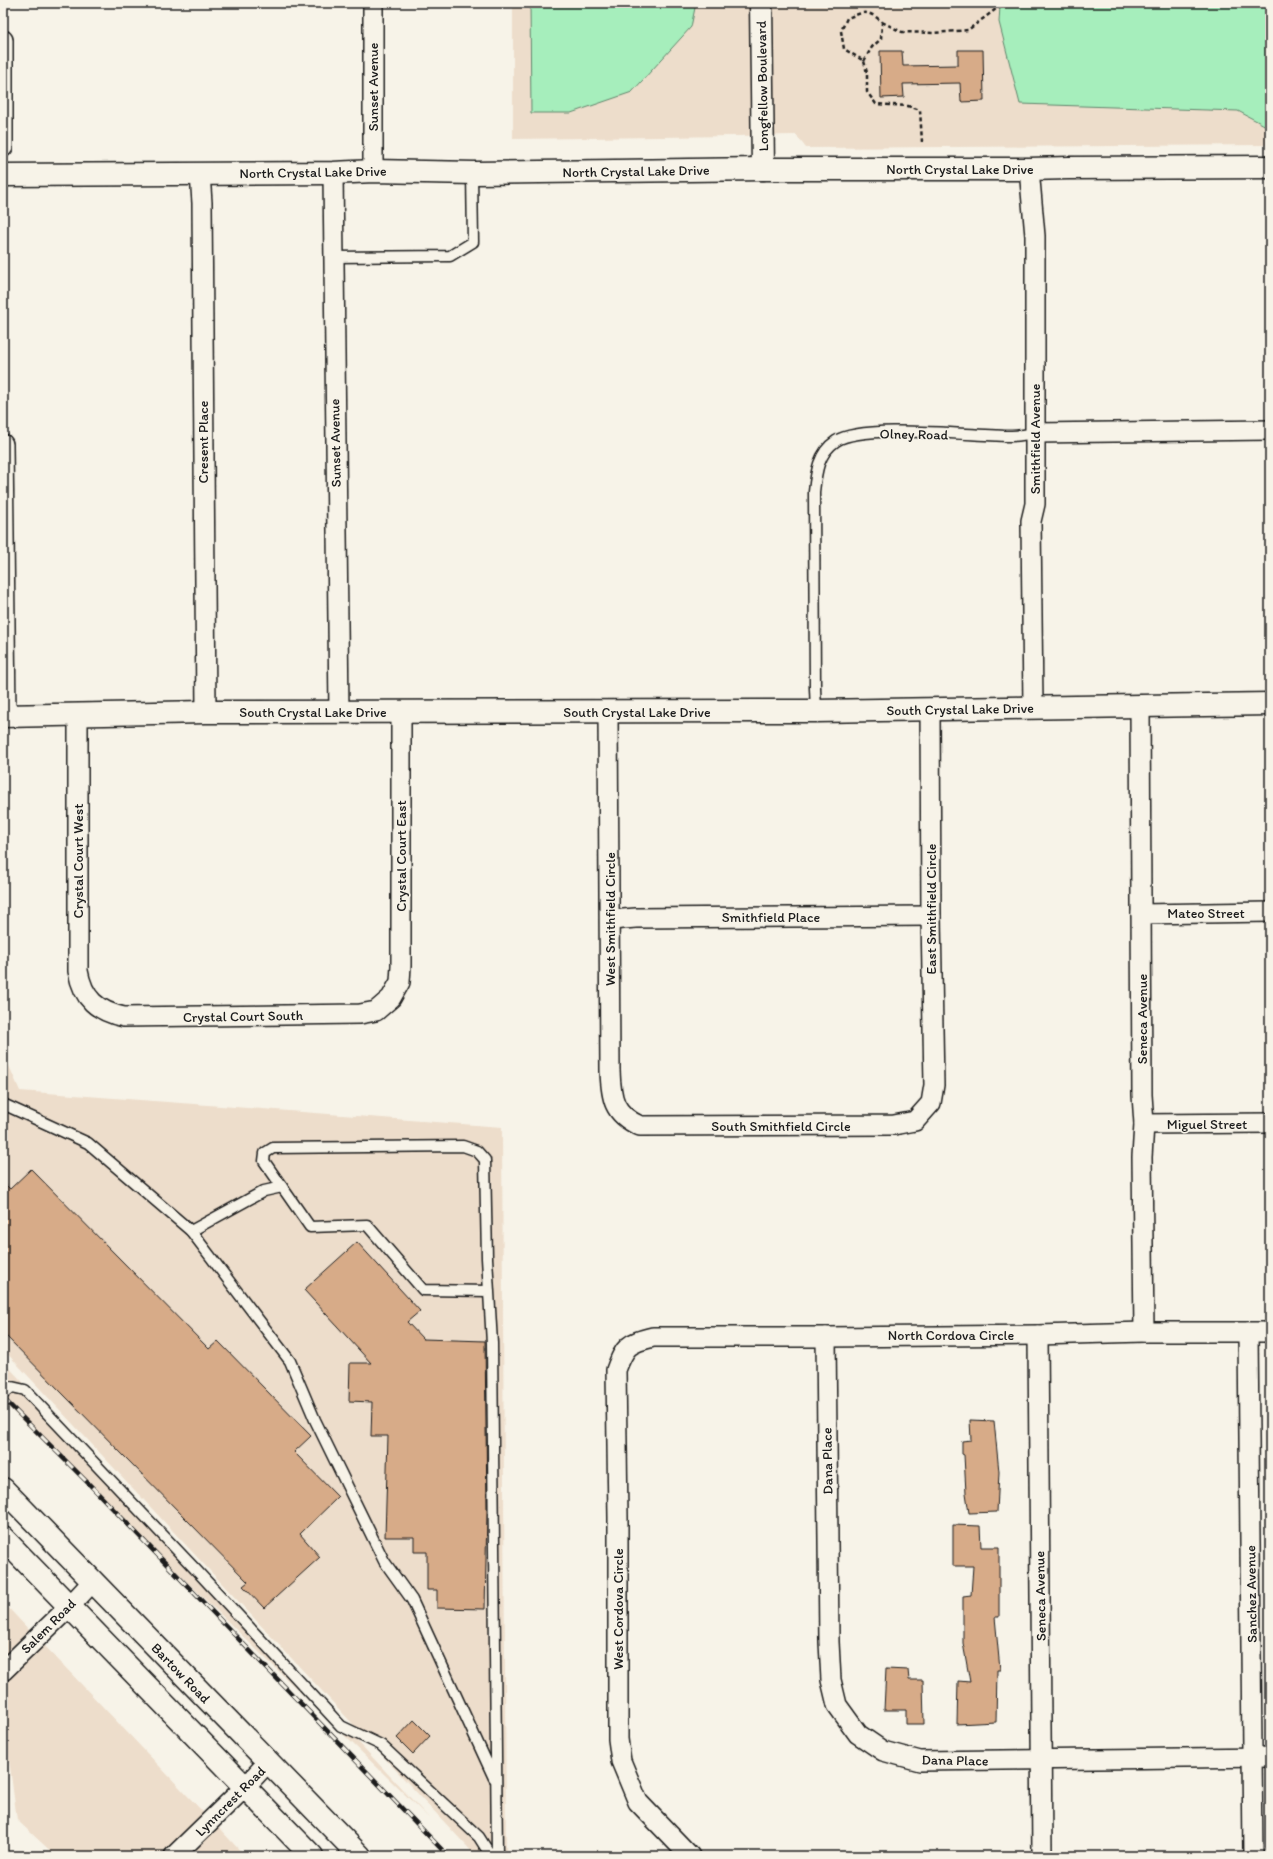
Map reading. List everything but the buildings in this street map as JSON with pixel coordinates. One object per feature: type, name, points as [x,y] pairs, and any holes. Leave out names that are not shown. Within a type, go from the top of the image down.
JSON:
[{"type":"street","name":"Sunset Avenue","points":[[373,3],[373,171]]},
{"type":"street","name":"Longfellow Boulevard","points":[[761,3],[762,169]]},
{"type":"street","points":[[3,40],[3,147]]},
{"type":"street","name":"North Crystal Lake Drive","points":[[3,175],[332,173],[373,171],[472,173],[762,169],[1270,167]]},
{"type":"street","name":"Smithfield Avenue","points":[[1029,169],[1035,236],[1036,433],[1035,504],[1031,521],[1033,708]]},
{"type":"street","name":"Cresent Place","points":[[200,173],[202,211],[206,712]]},
{"type":"street","name":"Sunset Avenue","points":[[332,173],[339,712]]},
{"type":"street","name":"Olney Road","points":[[1036,433],[1270,430]]},
{"type":"street","points":[[3,444],[4,716]]},
{"type":"street","name":"South Crystal Lake Drive","points":[[4,716],[78,716],[206,712],[930,710],[1270,704]]},
{"type":"street","name":"Seneca Avenue","points":[[1140,706],[1142,1096],[1144,1124],[1142,1158],[1144,1332]]},
{"type":"street","name":"East Smithfield Circle","points":[[928,1107],[931,1103],[934,1085],[930,710]]},
{"type":"street","name":"Crystal Court East","points":[[391,998],[400,982],[401,966],[402,712]]},
{"type":"street","name":"West Smithfield Circle","points":[[608,712],[611,920],[611,1095],[618,1109],[628,1121]]},
{"type":"street","name":"Crystal Court West","points":[[78,716],[78,971],[80,983],[93,1003]]},
{"type":"street","name":"Mateo Street","points":[[1141,914],[1270,912]]},
{"type":"street","name":"Smithfield Place","points":[[611,920],[644,918],[931,916]]},
{"type":"street","name":"Crystal Court South","points":[[93,1003],[108,1014],[124,1017],[360,1014],[376,1010],[391,998]]},
{"type":"street","name":"South Smithfield Circle","points":[[628,1121],[640,1126],[894,1126],[915,1121],[928,1107]]},
{"type":"street","name":"Miguel Street","points":[[1144,1124],[1270,1123]]},
{"type":"street","name":"North Cordova Circle","points":[[632,1342],[653,1337],[826,1337],[1038,1335],[1144,1332],[1270,1332]]},
{"type":"street","name":"Sanchez Avenue","points":[[1248,1332],[1262,1758],[1253,1856]]},
{"type":"street","name":"Seneca Avenue","points":[[1038,1335],[1039,1594],[1043,1759],[1042,1856]]},
{"type":"street","name":"Dana Place","points":[[826,1337],[829,1642],[831,1680],[837,1705],[858,1734],[883,1752],[920,1760],[1262,1758]]},
{"type":"street","name":"West Cordova Circle","points":[[632,1342],[622,1354],[616,1370],[618,1739],[621,1760],[638,1802],[690,1856]]},
{"type":"street","name":"Bartow Road","points":[[3,1489],[360,1856]]},
{"type":"street","points":[[3,1538],[312,1856]]},
{"type":"street","name":"Salem Road","points":[[3,1671],[70,1606],[93,1581]]},
{"type":"street","name":"Lynncrest Road","points":[[174,1856],[246,1787],[268,1762]]},
{"type":"lane","points":[[333,257],[450,256],[473,242],[472,173]]},
{"type":"lane","name":"Olney Road","points":[[816,711],[814,492],[816,470],[824,453],[835,442],[847,436],[871,433],[895,432],[1013,436],[1036,433]]},
{"type":"lane","points":[[3,1104],[88,1143],[191,1231],[290,1361],[315,1420],[384,1561],[412,1600],[496,1783]]},
{"type":"lane","points":[[488,1291],[423,1290],[367,1225],[310,1227],[264,1161],[265,1153],[273,1148],[463,1146],[477,1150],[485,1160],[488,1291],[492,1343],[497,1856]]},
{"type":"lane","points":[[191,1231],[264,1191],[282,1187]]},
{"type":"lane","points":[[3,1394],[12,1387],[25,1390],[197,1571],[341,1726],[381,1745],[479,1837],[491,1856]]},
{"type":"path","points":[[864,61],[844,49],[841,31],[847,18],[863,13],[872,14],[882,22],[902,32],[934,33],[968,30],[1000,6]]},
{"type":"path","points":[[882,22],[881,39],[872,47],[864,61],[867,73],[867,92],[876,104],[908,106],[920,110],[922,142]]},
{"type":"shaded area","points":[[513,3],[1270,3],[1270,145],[806,148],[796,135],[513,139]]},
{"type":"shaded area","points":[[3,1052],[20,1091],[502,1127],[506,1856],[476,1856],[3,1349]]},
{"type":"shaded area","points":[[3,1361],[430,1819],[3,1402]]},
{"type":"shaded area","points":[[3,1602],[30,1631],[3,1658]]},
{"type":"shaded area","points":[[44,1645],[204,1813],[160,1856],[56,1856],[17,1820],[8,1752],[3,1746],[3,1684]]},
{"type":"shaded area","points":[[218,1827],[245,1856],[188,1856]]},
{"type":"green space","points":[[530,3],[696,3],[691,27],[632,92],[571,113],[531,113]]},
{"type":"green space","points":[[1004,3],[1270,3],[1270,128],[1238,111],[1020,104],[999,22],[1000,6]]},
{"type":"railway","points":[[3,1398],[91,1486],[448,1856]]}]
